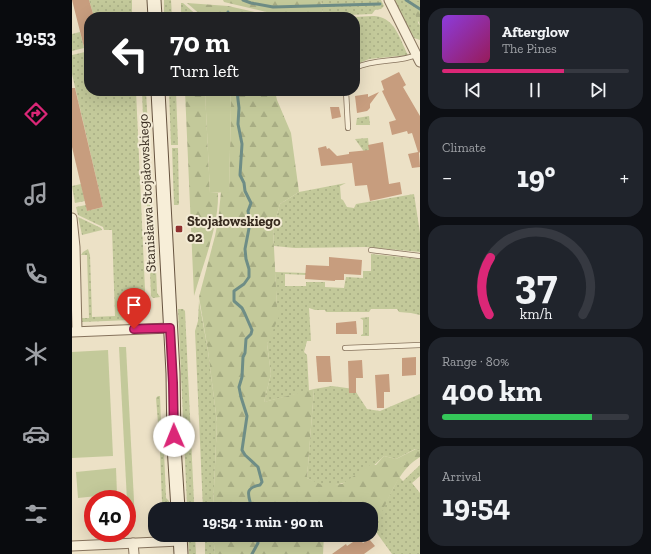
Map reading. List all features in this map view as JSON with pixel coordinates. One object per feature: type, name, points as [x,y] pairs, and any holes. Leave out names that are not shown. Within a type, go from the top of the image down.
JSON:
[{"type":"street","points":[[154,0],[155,12]]},
{"type":"street","points":[[389,0],[417,52]]},
{"type":"street","name":"Stanisława Stojałowskiego","points":[[158,96],[178,502]]},
{"type":"street","points":[[72,218],[75,247],[75,331],[170,328]]},
{"type":"street","points":[[133,543],[134,554]]},
{"type":"street","points":[[72,546],[133,543],[180,543]]},
{"type":"lane","points":[[360,66],[369,62],[409,58],[417,52]]},
{"type":"lane","points":[[346,96],[348,128]]},
{"type":"lane","points":[[371,250],[420,256]]},
{"type":"lane","points":[[345,348],[420,345]]},
{"type":"green space","points":[[89,0],[132,0],[132,12],[93,12]]},
{"type":"green space","points":[[164,0],[171,0],[172,12],[164,12]]},
{"type":"green space","points":[[223,0],[321,0],[322,12],[266,12],[224,2]]},
{"type":"green space","points":[[321,0],[381,0],[384,6],[381,9],[375,10],[372,14],[360,14],[360,12],[322,12]]},
{"type":"green space","points":[[394,0],[420,0],[420,2],[417,2],[420,40],[414,38]]},
{"type":"green space","points":[[417,2],[420,2],[420,25],[413,10]]},
{"type":"green space","points":[[181,3],[183,3],[193,12],[181,12]]},
{"type":"green space","points":[[187,3],[228,6],[255,12],[197,12]]},
{"type":"green space","points":[[374,16],[386,19],[394,27],[408,55],[369,59],[360,63],[360,17]]},
{"type":"green space","points":[[80,32],[84,48],[72,51],[72,34]]},
{"type":"green space","points":[[84,52],[84,96],[136,96],[146,312],[139,318],[130,320],[82,322],[82,318],[89,318],[87,255],[81,255],[88,249],[90,255],[92,317],[115,316],[112,230],[104,230],[103,227],[78,215],[76,207],[86,205],[87,211],[103,207],[72,74],[72,55]]},
{"type":"green space","points":[[142,96],[146,96],[150,167],[145,167]]},
{"type":"green space","points":[[169,96],[176,96],[178,145],[171,145]]},
{"type":"green space","points":[[185,96],[205,96],[210,193],[218,193],[218,206],[210,245],[194,296]]},
{"type":"green space","points":[[205,96],[230,96],[229,192],[210,193]]},
{"type":"green space","points":[[230,96],[276,96],[291,133],[299,192],[280,204],[273,228],[277,307],[281,312],[267,344],[271,374],[264,402],[314,389],[307,478],[322,485],[342,484],[370,465],[376,465],[384,456],[396,459],[416,449],[420,451],[420,457],[400,476],[379,517],[378,502],[213,502],[217,422],[208,351],[199,297],[215,236],[221,192],[229,192]]},
{"type":"green space","points":[[369,116],[370,125],[356,125],[357,118]]},
{"type":"green space","points":[[368,138],[370,158],[370,160],[355,139]]},
{"type":"green space","points":[[172,148],[178,148],[178,205],[174,205]]},
{"type":"green space","points":[[150,169],[153,242],[149,243],[145,170]]},
{"type":"green space","points":[[346,183],[340,186],[341,199],[347,207],[354,208],[356,204],[414,194],[420,233],[420,252],[366,247],[295,248],[274,246],[273,228],[280,204],[299,192]]},
{"type":"green space","points":[[81,184],[85,201],[75,203],[72,186]]},
{"type":"green space","points":[[78,217],[101,228],[102,230],[82,235]]},
{"type":"green space","points":[[149,245],[155,245],[157,293],[160,297],[153,298],[151,296]]},
{"type":"green space","points":[[371,254],[420,259],[420,315],[399,312],[397,309],[371,309],[369,312],[326,312],[325,310],[315,310],[309,308],[311,341],[307,341],[304,352],[307,355],[309,391],[264,402],[271,374],[267,344],[277,308],[275,272],[306,273],[306,275],[285,274],[285,286],[306,286],[306,282],[325,282],[325,287],[344,288],[346,277],[363,278],[363,271],[371,271]]},
{"type":"green space","points":[[199,301],[208,351],[217,422],[213,502],[203,502],[195,331],[198,321]]},
{"type":"green space","points":[[178,309],[183,309],[185,311],[194,502],[187,502]]},
{"type":"green space","points":[[369,317],[369,336],[361,336],[363,334],[363,320],[360,318]]},
{"type":"green space","points":[[119,347],[126,347],[133,490],[126,490]]},
{"type":"green space","points":[[108,350],[113,456],[72,458],[72,352]]},
{"type":"green space","points":[[332,386],[354,389],[367,409],[380,411],[420,394],[420,451],[415,449],[396,459],[384,456],[364,473],[337,485],[321,485],[307,478],[314,389]]},
{"type":"green space","points":[[160,396],[162,448],[160,448],[156,398]]},
{"type":"green space","points":[[160,451],[164,451],[166,498],[169,502],[162,502]]},
{"type":"green space","points":[[420,465],[420,476],[412,483],[420,493],[420,554],[392,554],[378,535],[378,516],[399,477],[403,481]]},
{"type":"green space","points":[[116,468],[117,490],[84,490],[84,497],[78,498],[76,472]]},
{"type":"green space","points":[[188,542],[195,542],[196,554],[189,554]]},
{"type":"green space","points":[[205,542],[214,542],[215,554],[205,554]]},
{"type":"green space","points":[[214,542],[324,542],[323,554],[215,554]]},
{"type":"building","points":[[72,0],[89,0],[93,12],[84,12],[84,47]]},
{"type":"building","points":[[399,72],[406,85],[403,87],[420,116],[420,167],[412,168],[408,154],[418,152],[412,133],[408,134],[407,131],[392,135],[389,122],[396,120],[382,91],[384,90],[381,81]]},
{"type":"building","points":[[72,88],[75,88],[103,207],[87,211],[72,147]]},
{"type":"building","points":[[379,92],[370,104],[370,108],[367,111],[357,113],[355,96],[368,94],[368,97]]},
{"type":"building","points":[[330,107],[339,107],[341,117],[332,119]]},
{"type":"building","points":[[383,142],[389,184],[400,182],[402,194],[370,201],[367,185],[355,186],[352,163],[321,166],[318,148],[326,146],[327,149],[329,148],[337,156],[349,154],[349,152],[369,150],[368,145]]},
{"type":"building","points":[[329,257],[362,260],[361,275],[344,274],[344,280],[335,281],[305,279],[306,265],[329,266]]},
{"type":"building","points":[[356,321],[357,334],[336,334],[336,323]]},
{"type":"building","points":[[316,356],[330,356],[332,382],[318,382]]},
{"type":"building","points":[[416,357],[416,375],[402,376],[402,358]]},
{"type":"building","points":[[362,360],[363,378],[356,378],[356,393],[349,393],[348,361]]},
{"type":"building","points":[[389,374],[390,392],[384,392],[384,408],[377,408],[375,375]]},
{"type":"building","points":[[353,542],[372,542],[375,546],[364,554],[332,554],[346,544],[347,546]]},
{"type":"waterway","points":[[243,0],[273,7],[380,4]]},
{"type":"waterway","points":[[406,0],[420,9]]},
{"type":"waterway","points":[[238,96],[239,108],[238,124],[242,144],[240,175],[251,203],[248,211],[250,223],[245,249],[249,277],[244,284],[234,291],[234,301],[242,308],[252,330],[251,334],[246,339],[242,377],[239,387],[247,416],[242,450],[245,455],[258,467],[262,482],[260,485],[249,490],[248,493],[250,502]]},
{"type":"waterway","points":[[252,554],[258,542]]},
{"type":"place","name":"Stojałowskiego 02","points":[[179,229]]},
{"type":"route","points":[[134,329],[170,328],[174,436]]}]
